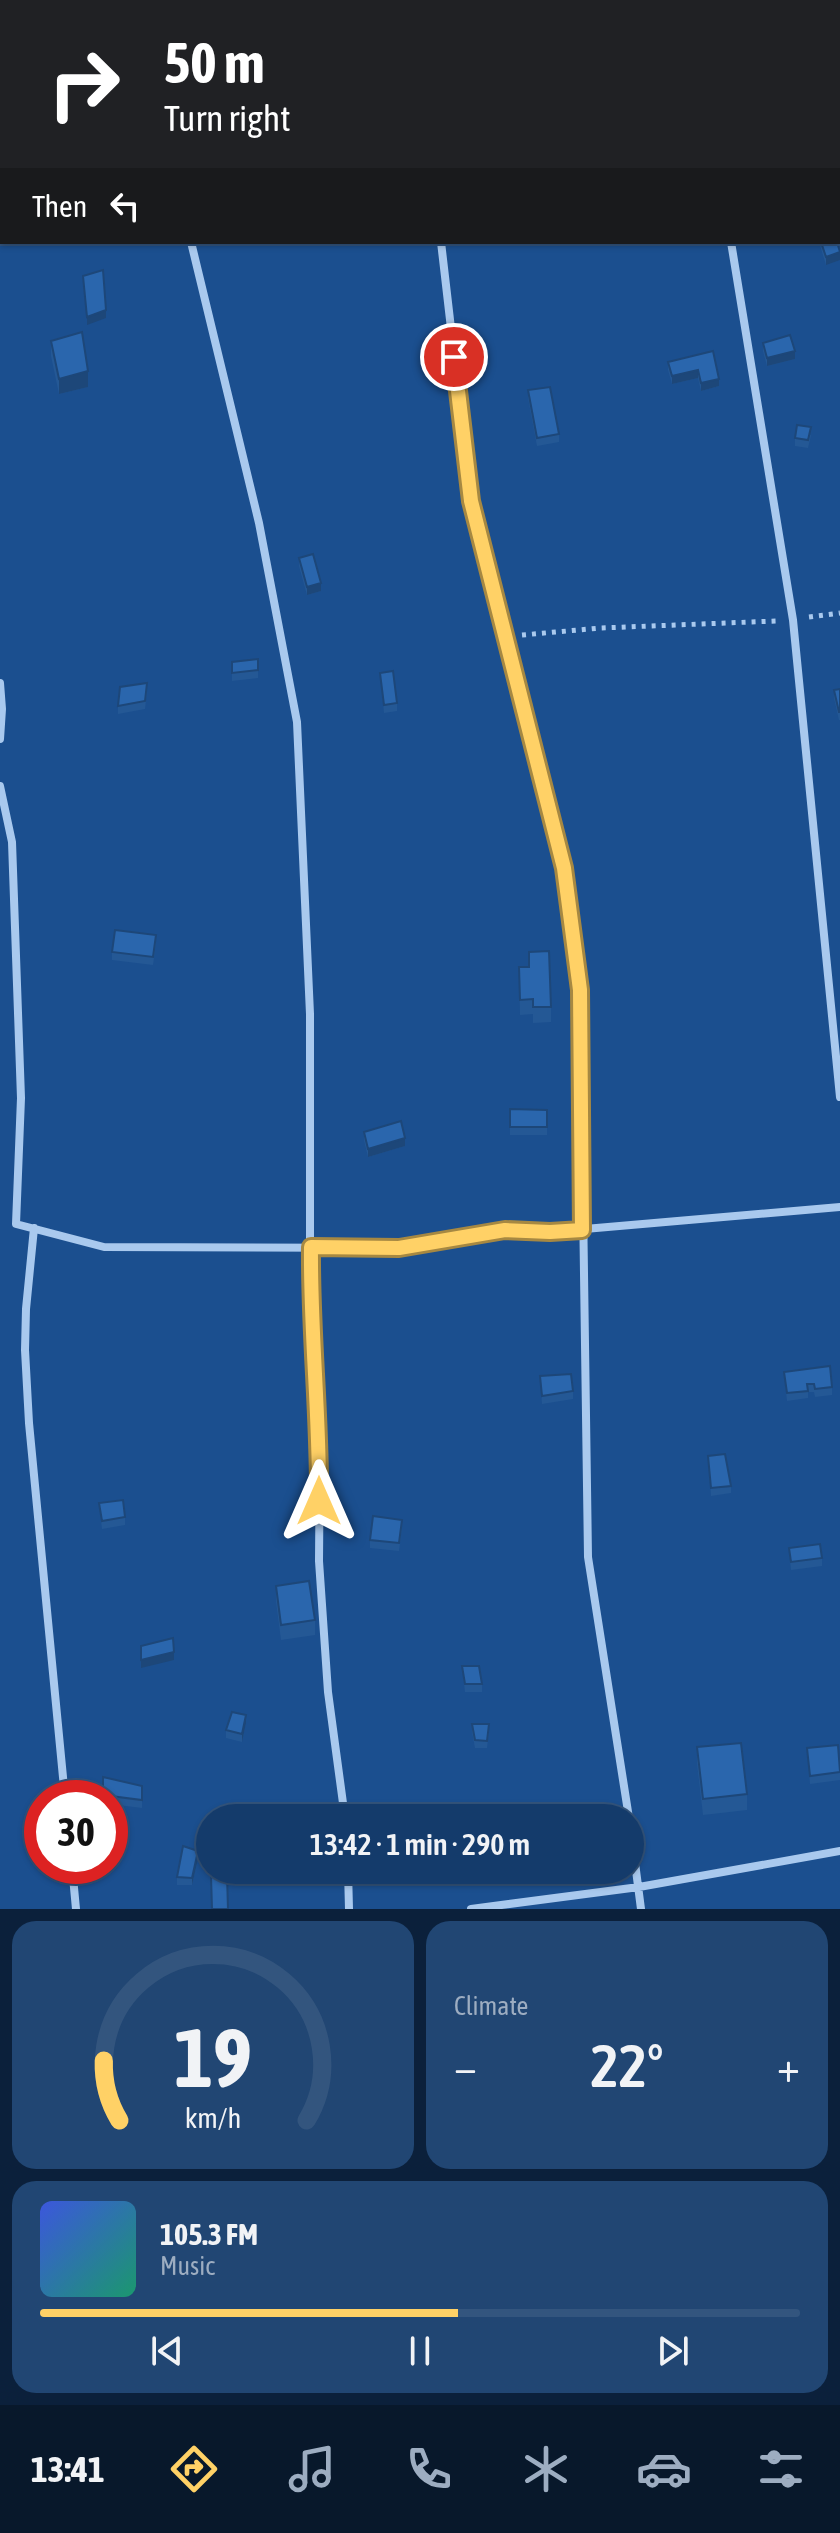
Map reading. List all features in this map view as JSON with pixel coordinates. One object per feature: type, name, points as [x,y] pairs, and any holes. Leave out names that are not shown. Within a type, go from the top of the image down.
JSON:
[{"type":"street","points":[[191,244],[259,523],[297,722],[310,1014],[310,1301],[320,1441],[319,1561],[323,1636],[343,1804]]},
{"type":"street","points":[[441,244],[471,501],[564,868],[580,990],[588,1557],[627,1804]]},
{"type":"street","points":[[731,244],[793,620],[840,1097]]},
{"type":"street","points":[[0,683],[0,739]]},
{"type":"street","points":[[0,786],[12,842],[14,890],[21,1098],[16,1224],[104,1247],[399,1248],[505,1230],[582,1230],[840,1207]]},
{"type":"street","points":[[34,1228],[26,1309],[27,1394],[63,1780]]},
{"type":"street","points":[[471,1909],[639,1887],[840,1851]]},
{"type":"street","points":[[74,1884],[76,1909]]},
{"type":"street","points":[[348,1884],[349,1909]]},
{"type":"street","points":[[639,1884],[641,1909]]},
{"type":"path","points":[[505,636],[601,628],[793,620],[840,613]]},
{"type":"building","points":[[822,244],[838,244],[840,252],[826,257]]},
{"type":"building","points":[[103,270],[106,310],[87,317],[83,276]]},
{"type":"building","points":[[82,332],[88,371],[59,379],[51,341]]},
{"type":"building","points":[[790,335],[795,351],[767,358],[763,343]]},
{"type":"building","points":[[713,351],[719,379],[701,383],[698,370],[672,376],[668,362]]},
{"type":"building","points":[[550,387],[559,434],[537,438],[528,390]]},
{"type":"building","points":[[797,425],[811,427],[808,440],[795,438]]},
{"type":"building","points":[[313,554],[321,583],[307,587],[299,558]]},
{"type":"building","points":[[258,659],[258,670],[232,673],[232,662]]},
{"type":"building","points":[[393,671],[397,703],[384,705],[380,673]]},
{"type":"building","points":[[147,683],[145,701],[118,706],[120,687]]},
{"type":"building","points":[[840,689],[840,712],[839,712],[834,690]]},
{"type":"building","points":[[115,930],[156,935],[153,957],[112,952]]},
{"type":"building","points":[[549,951],[551,1007],[533,1007],[533,999],[520,1000],[519,967],[529,967],[529,952]]},
{"type":"building","points":[[510,1109],[547,1110],[547,1127],[510,1127]]},
{"type":"building","points":[[401,1121],[405,1138],[368,1149],[364,1132]]},
{"type":"building","points":[[830,1366],[832,1387],[815,1389],[814,1384],[807,1384],[808,1391],[787,1393],[784,1372]]},
{"type":"building","points":[[571,1374],[573,1391],[542,1396],[540,1376]]},
{"type":"building","points":[[725,1454],[731,1486],[711,1488],[708,1456]]},
{"type":"building","points":[[123,1500],[125,1517],[102,1521],[99,1503]]},
{"type":"building","points":[[373,1516],[402,1520],[399,1543],[370,1540]]},
{"type":"building","points":[[820,1544],[822,1558],[791,1562],[789,1548]]},
{"type":"building","points":[[309,1581],[315,1620],[281,1625],[276,1586]]},
{"type":"building","points":[[173,1638],[174,1652],[141,1660],[141,1646]]},
{"type":"building","points":[[462,1666],[479,1666],[482,1684],[465,1684]]},
{"type":"building","points":[[232,1712],[246,1715],[242,1734],[226,1730]]},
{"type":"building","points":[[472,1724],[489,1724],[487,1741],[475,1740]]},
{"type":"building","points":[[741,1743],[747,1794],[703,1799],[697,1747]]},
{"type":"building","points":[[838,1745],[840,1772],[810,1776],[807,1748]]},
{"type":"building","points":[[128,1783],[142,1786],[142,1800],[128,1798]]},
{"type":"building","points":[[183,1846],[196,1850],[192,1878],[177,1877]]},
{"type":"building","points":[[211,1884],[227,1884],[228,1909],[212,1909]]},
{"type":"route","points":[[319,1501],[320,1441],[310,1301],[311,1247],[399,1248],[505,1230],[582,1230],[580,990],[564,868],[471,501],[454,357]]}]
